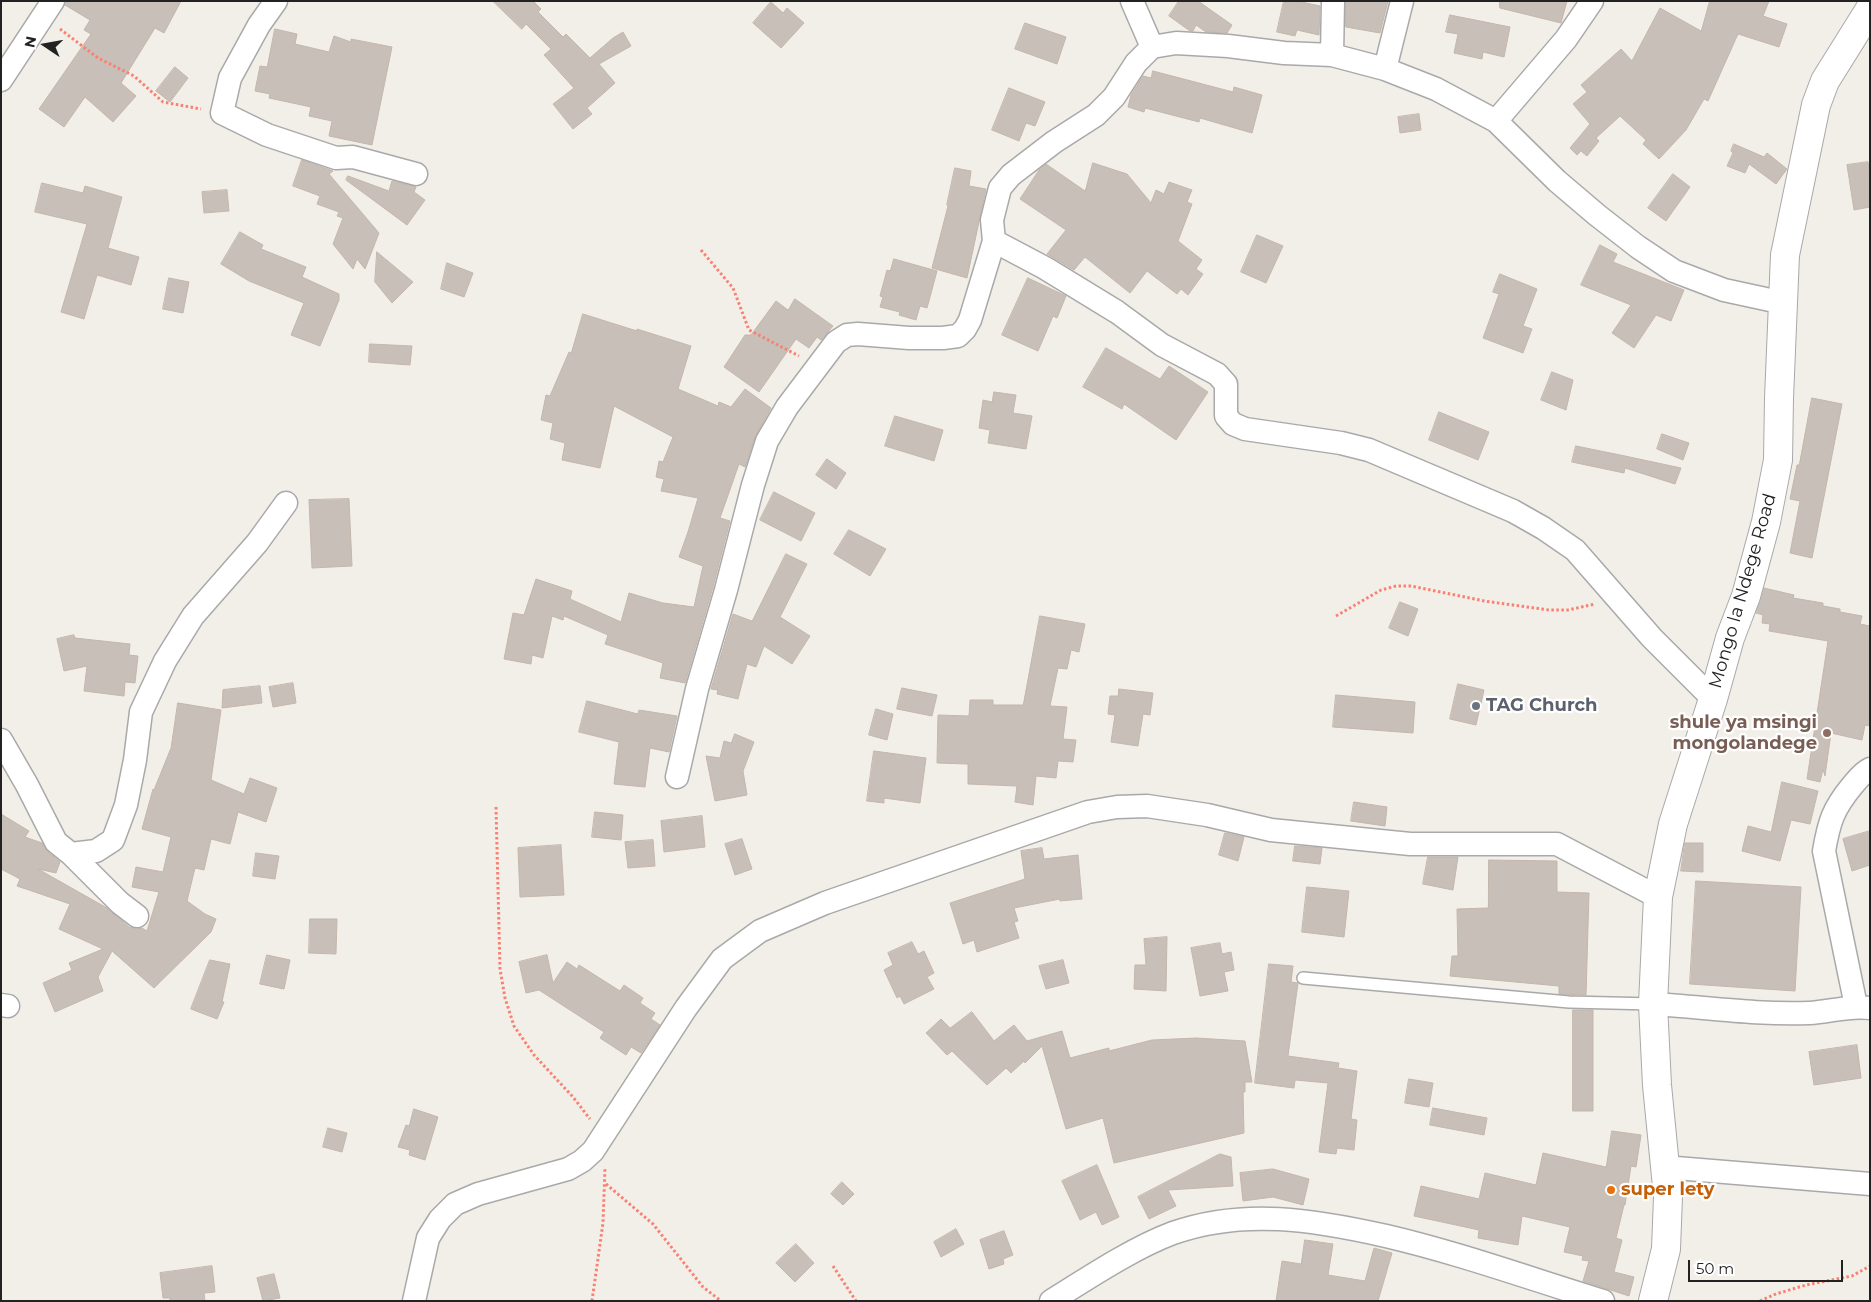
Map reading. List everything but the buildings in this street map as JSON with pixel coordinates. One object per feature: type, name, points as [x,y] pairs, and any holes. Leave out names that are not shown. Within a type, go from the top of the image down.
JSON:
[{"type":"street","points":[[1,80],[54,1]]},
{"type":"street","points":[[276,1],[259,25],[230,78],[222,113],[267,135],[336,158],[353,157],[416,174]]},
{"type":"street","points":[[1132,1],[1152,47]]},
{"type":"street","points":[[1332,1],[1332,55]]},
{"type":"street","points":[[1386,69],[1402,1]]},
{"type":"street","points":[[1496,120],[1566,39],[1592,1]]},
{"type":"street","name":"Mongo la Ndege Road","points":[[1653,1301],[1666,1249],[1668,1196],[1657,1085],[1653,1004],[1658,897],[1673,824],[1766,522],[1778,460],[1785,255],[1816,105],[1825,81],[1870,9]]},
{"type":"street","points":[[677,777],[697,689],[726,590],[752,485],[767,442],[787,407],[836,342],[847,335],[858,334],[909,338],[958,336],[970,320],[994,241],[992,220],[1000,188],[1011,175],[1054,142],[1096,115],[1114,97],[1136,63],[1152,47],[1176,43],[1228,46],[1284,53],[1332,55],[1386,69],[1436,88],[1496,120],[1557,181],[1597,215],[1674,271],[1724,290],[1784,303]]},
{"type":"street","points":[[994,241],[1045,268],[1101,302],[1162,345],[1217,374],[1226,384],[1226,416],[1233,424],[1245,429],[1341,443],[1369,450],[1513,511],[1575,550],[1652,638],[1713,699]]},
{"type":"street","points":[[71,854],[96,851],[113,840],[126,805],[135,760],[141,712],[165,661],[193,616],[257,544],[286,504]]},
{"type":"street","points":[[1,740],[27,785],[56,842],[71,854],[120,903],[137,916]]},
{"type":"street","points":[[1653,1004],[1749,1012],[1810,1013],[1863,1007],[1824,851],[1828,826],[1839,801],[1863,773],[1870,769]]},
{"type":"street","points":[[414,1301],[428,1238],[440,1219],[455,1204],[478,1194],[568,1169],[594,1151],[686,1008],[722,959],[760,930],[825,902],[1088,812],[1117,807],[1147,806],[1207,815],[1271,830],[1410,844],[1557,844],[1658,897]]},
{"type":"street","points":[[1664,1167],[1870,1184]]},
{"type":"street","points":[[1051,1301],[1125,1256],[1173,1234],[1216,1223],[1252,1218],[1286,1218],[1335,1224],[1391,1237],[1467,1257],[1536,1281],[1603,1301]]},
{"type":"lane","points":[[1303,978],[1569,1002],[1653,1004]]},
{"type":"path","points":[[32,32],[61,29],[98,58],[134,76],[163,102],[222,113]]},
{"type":"path","points":[[701,250],[733,288],[749,330],[817,365]]},
{"type":"path","points":[[1336,616],[1381,590],[1396,586],[1412,586],[1549,610],[1568,610],[1618,598]]},
{"type":"path","points":[[496,807],[500,969],[505,998],[514,1026],[534,1055],[573,1097],[604,1137],[605,1183],[603,1224],[592,1301]]},
{"type":"path","points":[[605,1183],[653,1224],[702,1287],[721,1301]]},
{"type":"path","points":[[833,1266],[856,1301]]},
{"type":"path","points":[[1760,1301],[1806,1285],[1852,1276],[1870,1266]]},
{"type":"place","name":"TAG Church","points":[[1476,706]]},
{"type":"place","name":"shule ya msingi mongolandege","points":[[1827,733]]},
{"type":"place","name":"super lety","points":[[1611,1190]]}]
